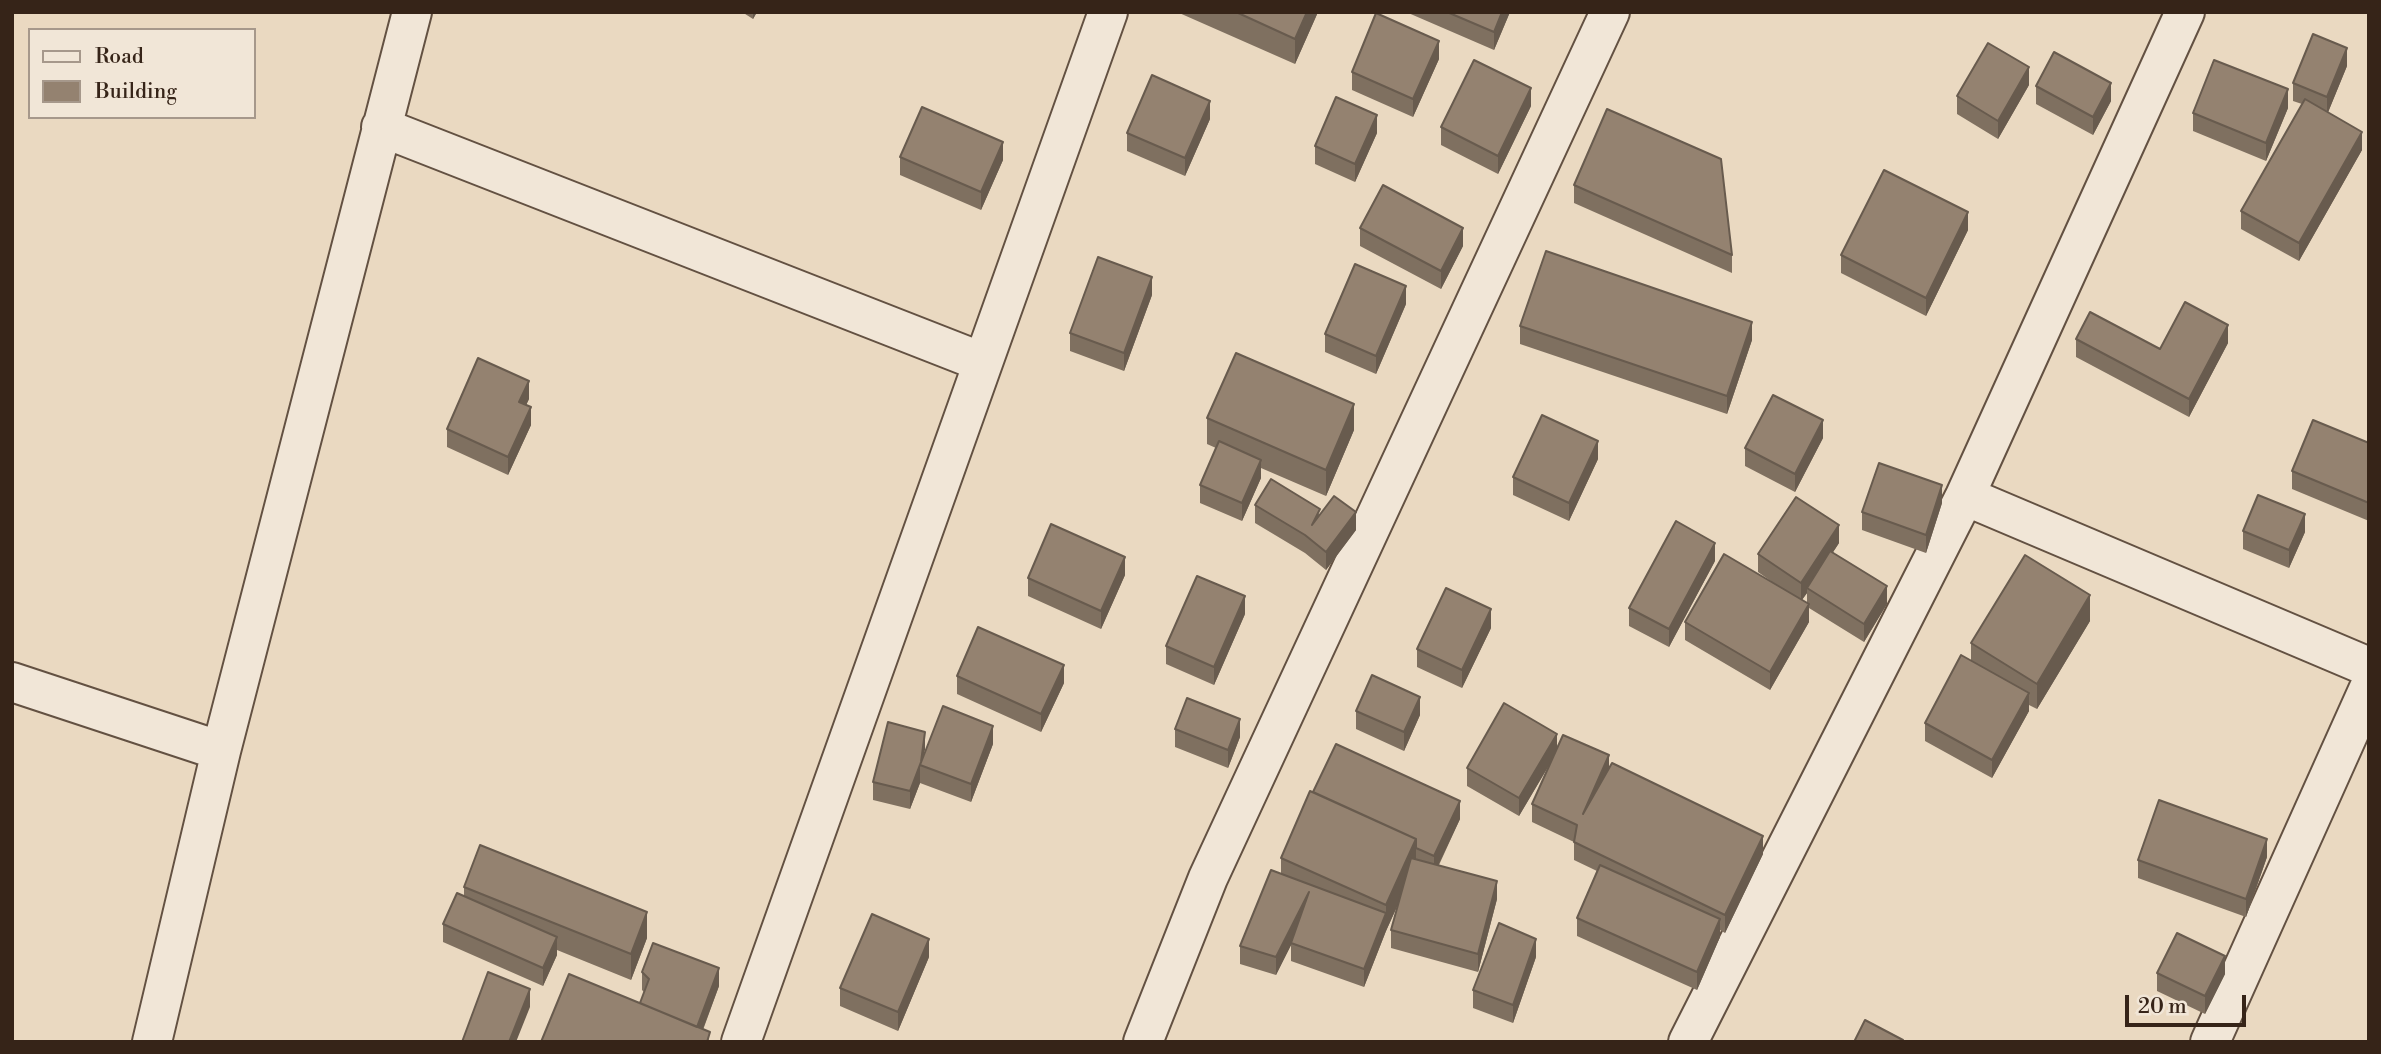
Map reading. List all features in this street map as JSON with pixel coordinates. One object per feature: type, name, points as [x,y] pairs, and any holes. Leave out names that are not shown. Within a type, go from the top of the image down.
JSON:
[{"type":"street","points":[[152,1042],[221,751],[412,12]]},
{"type":"street","points":[[740,1042],[1108,12]]},
{"type":"street","points":[[1143,1042],[1208,878],[1610,12]]},
{"type":"street","points":[[1688,1042],[1965,496],[2185,12]]},
{"type":"street","points":[[381,127],[982,362]]},
{"type":"street","points":[[1965,496],[2369,667]]},
{"type":"street","points":[[12,681],[221,751]]},
{"type":"street","points":[[2210,1042],[2369,688]]},
{"type":"building","points":[[1236,12],[1307,12],[1295,39]]},
{"type":"building","points":[[1447,12],[1502,12],[1494,32]]},
{"type":"building","points":[[1376,13],[1439,41],[1413,99],[1352,72]]},
{"type":"building","points":[[2313,34],[2347,48],[2327,97],[2293,83]]},
{"type":"building","points":[[1988,43],[2029,67],[1998,121],[1957,96]]},
{"type":"building","points":[[2054,52],[2111,83],[2093,117],[2036,86]]},
{"type":"building","points":[[1474,60],[1531,88],[1498,156],[1441,127]]},
{"type":"building","points":[[2214,60],[2288,89],[2266,143],[2193,113]]},
{"type":"building","points":[[1152,75],[1210,101],[1185,158],[1127,133]]},
{"type":"building","points":[[1336,97],[1377,115],[1355,164],[1315,146]]},
{"type":"building","points":[[2305,99],[2362,132],[2299,243],[2241,211]]},
{"type":"building","points":[[922,107],[1003,142],[981,192],[900,157]]},
{"type":"building","points":[[1607,109],[1721,159],[1732,255],[1574,185]]},
{"type":"building","points":[[1884,170],[1968,212],[1926,298],[1841,255]]},
{"type":"building","points":[[1383,185],[1463,228],[1441,271],[1360,228]]},
{"type":"building","points":[[1546,251],[1752,322],[1727,396],[1520,326]]},
{"type":"building","points":[[1098,257],[1152,277],[1124,353],[1070,333]]},
{"type":"building","points":[[1355,264],[1406,286],[1376,356],[1325,334]]},
{"type":"building","points":[[2185,302],[2228,325],[2189,399],[2076,339],[2090,312],[2160,349]]},
{"type":"building","points":[[1236,353],[1354,404],[1326,470],[1207,418]]},
{"type":"building","points":[[478,358],[529,381],[519,402],[531,407],[508,457],[447,429]]},
{"type":"building","points":[[1773,395],[1823,420],[1795,474],[1745,448]]},
{"type":"building","points":[[1542,415],[1598,441],[1569,503],[1513,477]]},
{"type":"building","points":[[2313,420],[2369,443],[2369,503],[2292,471]]},
{"type":"building","points":[[1219,441],[1261,460],[1242,503],[1200,485]]},
{"type":"building","points":[[1879,463],[1942,485],[1926,535],[1862,512]]},
{"type":"building","points":[[1271,479],[1320,509],[1312,525],[1334,496],[1356,512],[1326,552],[1305,535],[1255,505]]},
{"type":"building","points":[[2258,495],[2305,514],[2289,550],[2243,531]]},
{"type":"building","points":[[1796,497],[1839,525],[1801,583],[1758,554]]},
{"type":"building","points":[[1676,521],[1715,543],[1669,629],[1629,608]]},
{"type":"building","points":[[1051,524],[1125,557],[1101,611],[1028,578]]},
{"type":"building","points":[[1830,551],[1887,586],[1864,624],[1807,588]]},
{"type":"building","points":[[1724,554],[1809,604],[1770,672],[1685,622]]},
{"type":"building","points":[[2025,555],[2090,595],[2037,684],[1971,643]]},
{"type":"building","points":[[1197,576],[1245,596],[1214,667],[1166,646]]},
{"type":"building","points":[[1446,588],[1491,609],[1462,670],[1417,649]]},
{"type":"building","points":[[978,627],[1064,665],[1041,714],[957,676]]},
{"type":"building","points":[[1961,655],[2029,693],[1992,760],[1925,723]]},
{"type":"building","points":[[1372,675],[1420,697],[1404,732],[1356,711]]},
{"type":"building","points":[[1187,698],[1240,719],[1228,750],[1175,729]]},
{"type":"building","points":[[1504,703],[1557,734],[1519,798],[1467,768]]},
{"type":"building","points":[[943,706],[993,726],[971,784],[920,765]]},
{"type":"building","points":[[888,722],[925,732],[921,762],[910,791],[873,782]]},
{"type":"building","points":[[1563,735],[1609,755],[1583,814],[1612,763],[1763,836],[1725,915],[1574,842],[1577,825],[1532,804]]},
{"type":"building","points":[[1336,744],[1460,801],[1434,856],[1416,848],[1416,839],[1313,792]]},
{"type":"building","points":[[1310,791],[1416,839],[1386,905],[1281,858]]},
{"type":"building","points":[[2159,800],[2267,839],[2246,899],[2138,860]]},
{"type":"building","points":[[480,845],[647,912],[631,954],[464,887]]},
{"type":"building","points":[[1411,858],[1497,881],[1478,954],[1391,930]]},
{"type":"building","points":[[1600,865],[1720,919],[1697,972],[1577,918]]},
{"type":"building","points":[[1271,870],[1386,913],[1364,969],[1291,943],[1309,892],[1276,957],[1240,946]]},
{"type":"building","points":[[457,893],[557,937],[543,968],[443,924]]},
{"type":"building","points":[[872,914],[929,939],[898,1012],[840,988]]},
{"type":"building","points":[[1499,923],[1536,939],[1513,1005],[1473,990]]},
{"type":"building","points":[[2177,933],[2225,956],[2205,996],[2157,973]]},
{"type":"building","points":[[653,943],[719,968],[697,1027],[640,1003],[649,979],[642,972]]},
{"type":"building","points":[[488,972],[530,989],[509,1042],[462,1042]]},
{"type":"building","points":[[569,974],[710,1032],[707,1042],[541,1042]]},
{"type":"building","points":[[1865,1020],[1903,1040],[1902,1042],[1854,1042]]}]
